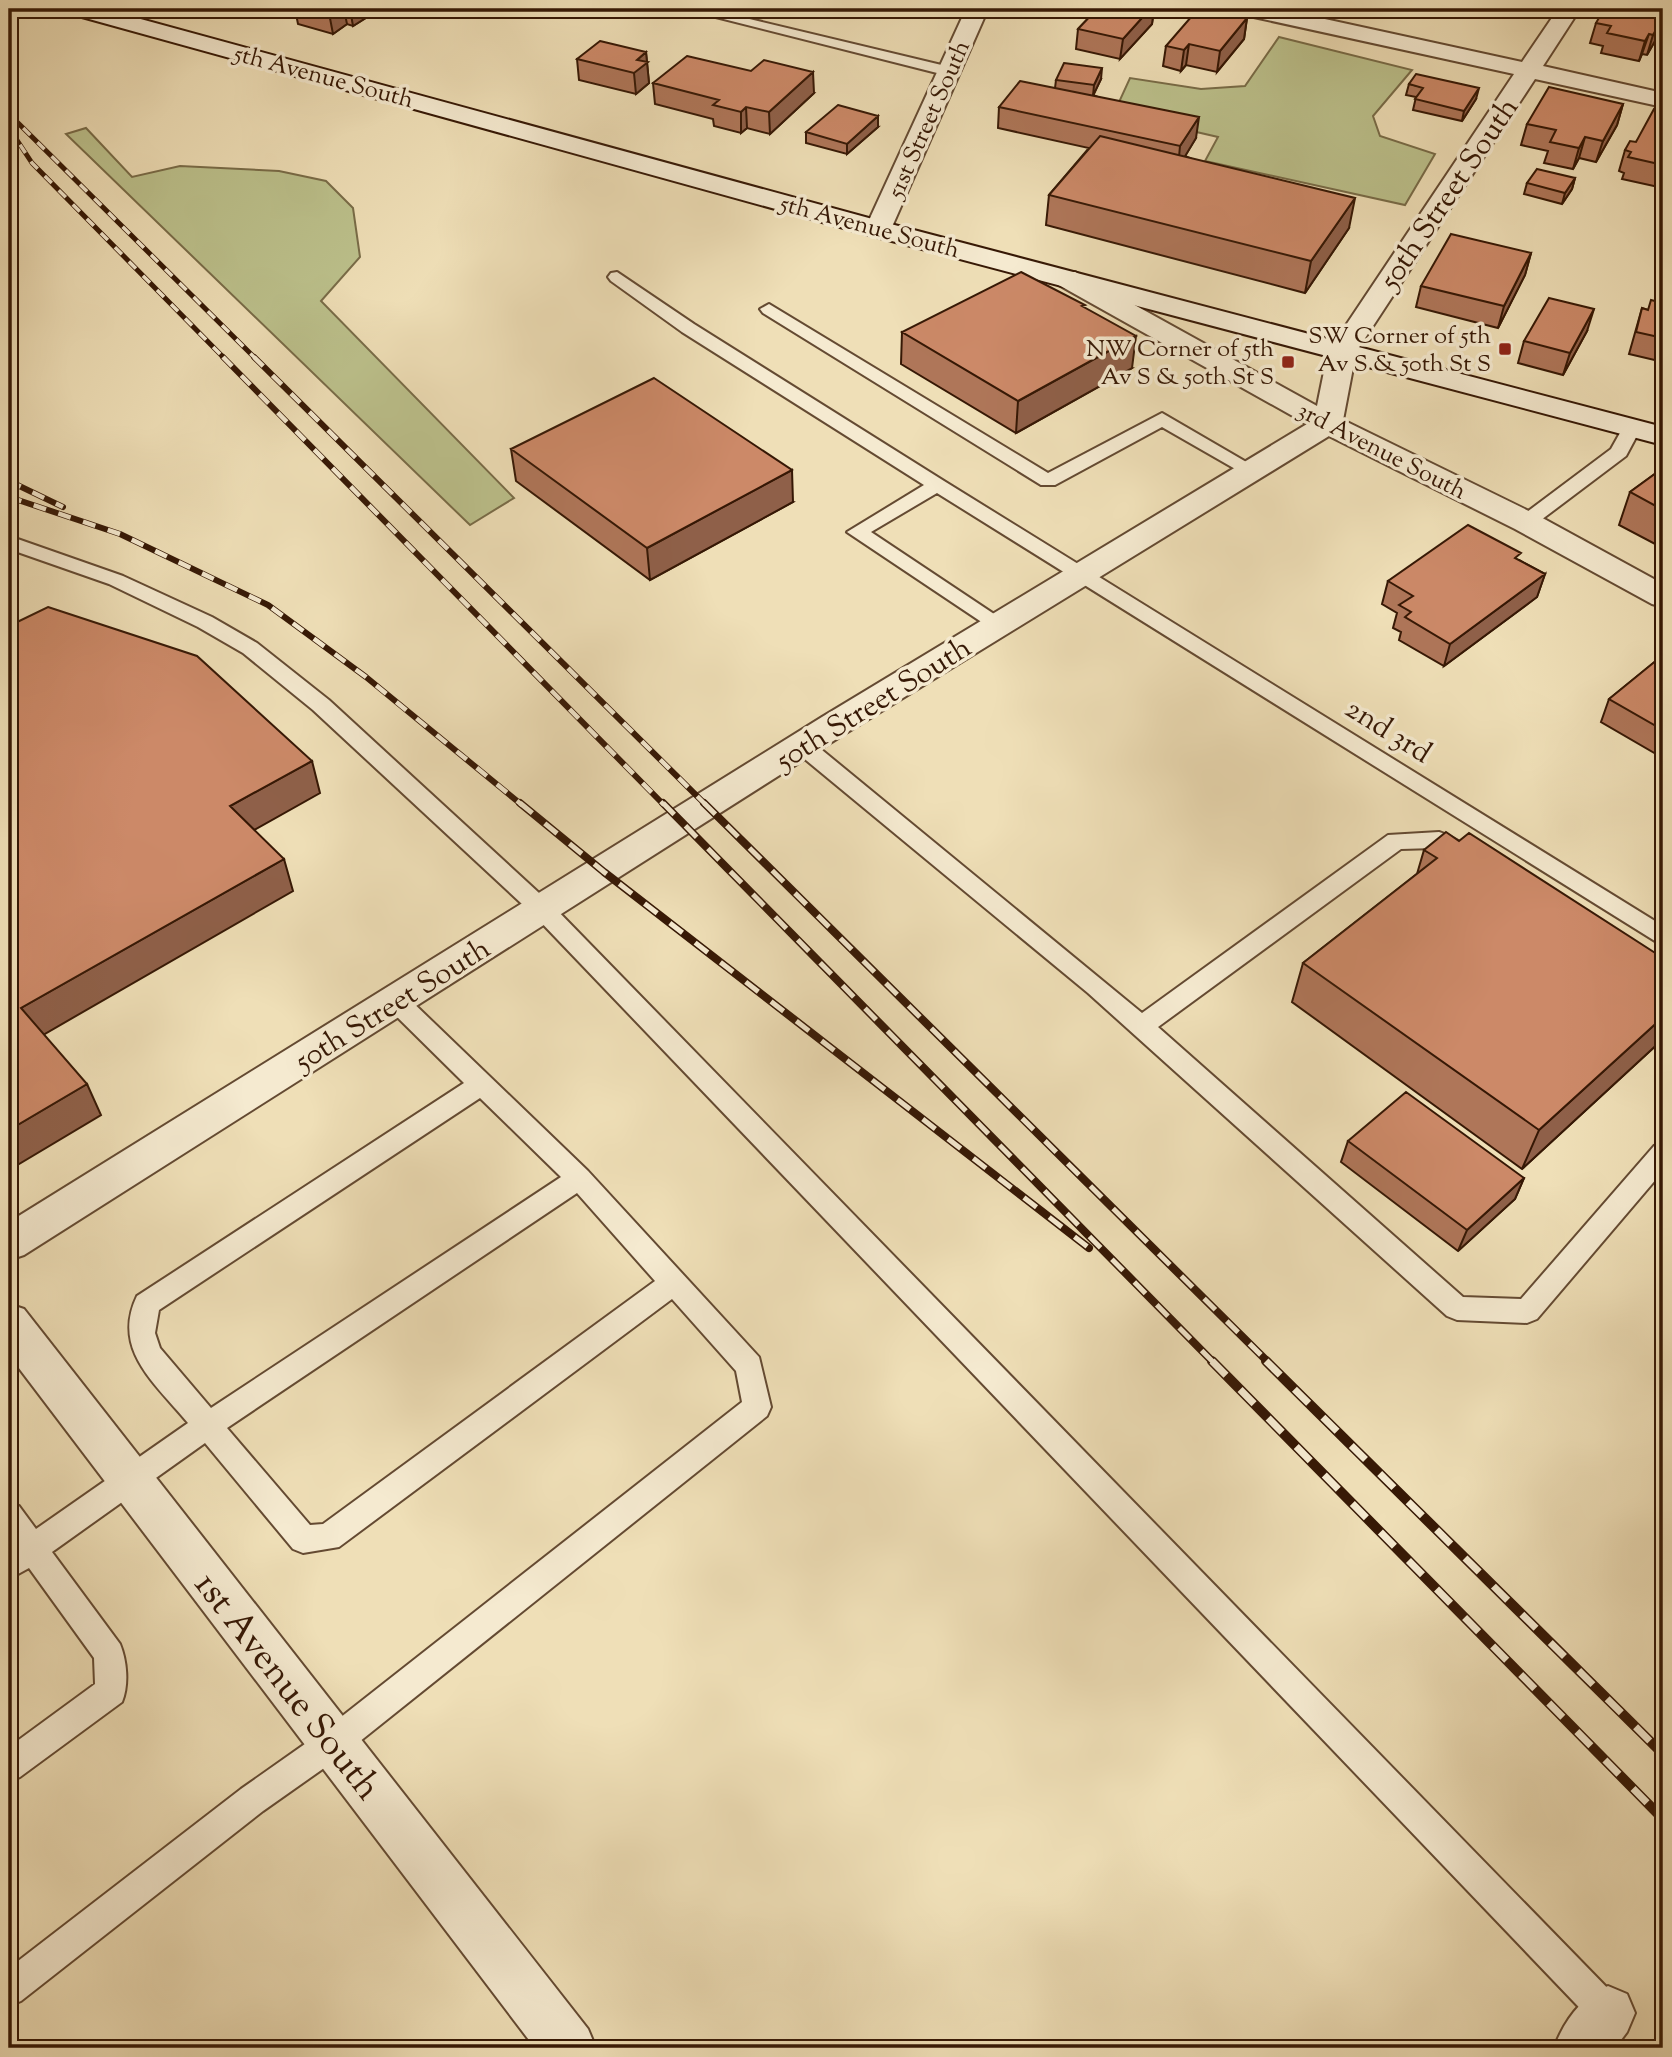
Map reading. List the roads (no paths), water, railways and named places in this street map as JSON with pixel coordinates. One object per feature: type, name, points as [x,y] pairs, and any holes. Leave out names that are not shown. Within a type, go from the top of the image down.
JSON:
[{"type":"street","name":"5th Avenue South","points":[[79,9],[878,229],[1663,436]]},
{"type":"street","name":"51st Street South","points":[[878,229],[977,9]]},
{"type":"street","points":[[1249,9],[1663,100]]},
{"type":"street","name":"50th Street South","points":[[9,1243],[999,624],[1328,424],[1342,352],[1569,9]]},
{"type":"street","name":"3rd Avenue South","points":[[1066,278],[1328,424],[1526,522],[1663,597]]},
{"type":"street","name":"1st Avenue South","points":[[9,1322],[569,2048]]},
{"type":"lane","points":[[691,9],[949,71]]},
{"type":"lane","name":"2nd 3rd","points":[[617,276],[688,328],[1663,937]]},
{"type":"lane","points":[[769,309],[1048,481],[1162,419],[1251,470]]},
{"type":"lane","points":[[1526,522],[1619,452],[1633,428]]},
{"type":"lane","points":[[937,485],[857,532],[999,624]]},
{"type":"lane","points":[[9,542],[116,580],[205,622],[250,648],[321,705],[543,910],[1595,2031]]},
{"type":"lane","points":[[803,746],[1141,1026],[1457,1308],[1527,1311],[1663,1153]]},
{"type":"lane","points":[[1141,1026],[1396,841],[1439,840],[1484,870]]},
{"type":"lane","points":[[9,1989],[252,1800],[333,1743],[757,1406],[749,1366],[579,1178],[397,1002]]},
{"type":"lane","points":[[482,1084],[147,1304],[141,1333],[148,1354],[303,1539],[329,1537],[673,1283]]},
{"type":"lane","points":[[20,1556],[208,1425],[579,1178]]},
{"type":"lane","points":[[9,1516],[20,1556],[109,1654],[111,1691],[9,1766]]},
{"type":"railway","points":[[9,114],[256,359]]},
{"type":"railway","points":[[9,128],[32,163],[225,359]]},
{"type":"railway","points":[[223,357],[664,805]]},
{"type":"railway","points":[[254,357],[706,805]]},
{"type":"railway","points":[[9,481],[63,507]]},
{"type":"railway","points":[[9,497],[120,534],[268,605],[366,677],[522,805]]},
{"type":"railway","points":[[520,803],[604,872],[1089,1248]]},
{"type":"railway","points":[[663,803],[1213,1362]]},
{"type":"railway","points":[[704,803],[1268,1362]]},
{"type":"railway","points":[[1212,1361],[1663,1819]]},
{"type":"railway","points":[[1266,1361],[1663,1754]]},
{"type":"place","name":"SW Corner of 5th Av S & 50th St S","points":[[1505,349]]},
{"type":"place","name":"NW Corner of 5th Av S & 50th St S","points":[[1288,362]]}]
